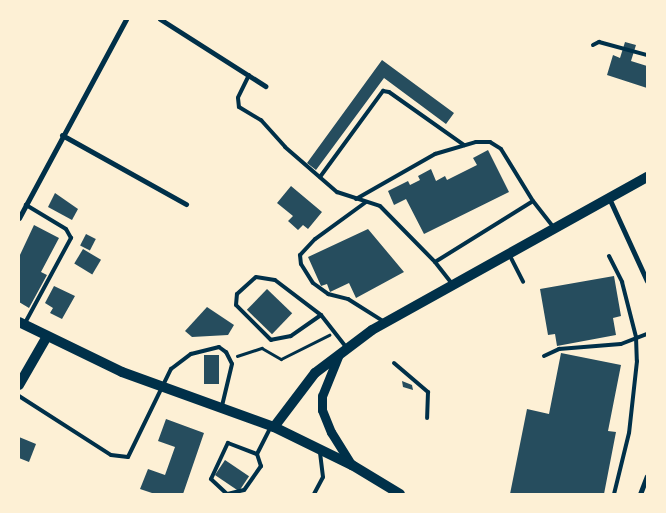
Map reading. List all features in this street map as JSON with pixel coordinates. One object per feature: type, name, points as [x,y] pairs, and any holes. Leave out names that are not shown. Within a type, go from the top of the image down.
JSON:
[{"type":"main road","points":[[272,427],[315,373],[343,349],[452,285],[647,177]]},
{"type":"main road","points":[[21,324],[46,338],[162,386],[272,427],[352,465],[400,494]]},
{"type":"main road","points":[[19,384],[46,338]]},
{"type":"street","points":[[19,218],[126,19]]},
{"type":"street","points":[[160,19],[265,86]]},
{"type":"street","points":[[62,135],[186,204]]},
{"type":"street","points":[[609,198],[647,281]]},
{"type":"street","points":[[343,349],[322,396],[322,410],[331,432],[352,465]]},
{"type":"street","points":[[640,494],[647,476]]},
{"type":"lane","points":[[593,45],[599,42],[647,55]]},
{"type":"lane","points":[[249,75],[238,98],[238,108],[261,120],[285,147],[338,192],[380,206],[435,262],[452,285]]},
{"type":"lane","points":[[320,177],[383,91],[464,145]]},
{"type":"lane","points":[[356,199],[435,154],[476,142],[497,146],[554,229]]},
{"type":"lane","points":[[435,262],[533,201]]},
{"type":"lane","points":[[366,202],[316,239],[300,255],[301,264],[314,283],[328,294],[368,309],[385,323]]},
{"type":"lane","points":[[21,324],[71,238],[66,229],[26,205]]},
{"type":"lane","points":[[509,254],[523,282]]},
{"type":"lane","points":[[609,256],[622,282],[636,336],[629,433],[614,494]]},
{"type":"lane","points":[[321,315],[291,336],[271,340],[236,305],[237,294],[249,281],[265,276],[321,315],[343,349]]},
{"type":"lane","points":[[544,356],[559,349],[620,344],[636,336],[647,334]]},
{"type":"lane","points":[[19,396],[120,458],[128,456],[135,447],[170,369],[191,354],[219,347],[231,358],[221,408]]},
{"type":"lane","points":[[394,363],[428,392],[427,418]]},
{"type":"lane","points":[[256,454],[228,443],[211,480],[227,494],[244,490],[260,466],[256,454],[272,427]]},
{"type":"lane","points":[[314,494],[323,478],[320,449]]},
{"type":"path","points":[[231,358],[262,348],[281,359],[328,335],[330,341]]},
{"type":"building","points":[[625,42],[636,45],[631,61],[647,66],[647,88],[607,75],[613,55],[620,58]]},
{"type":"building","points":[[382,60],[454,113],[446,124],[384,78],[316,170],[307,163]]},
{"type":"building","points":[[488,150],[509,192],[424,234],[406,199],[394,205],[388,191],[408,181],[410,185],[420,180],[418,176],[431,169],[436,181],[445,176],[447,180],[477,165],[473,158]]},
{"type":"building","points":[[291,186],[322,212],[308,229],[303,225],[298,230],[288,221],[293,216],[277,203]]},
{"type":"building","points":[[55,193],[78,209],[72,220],[48,207]]},
{"type":"building","points":[[34,225],[59,238],[41,272],[47,275],[29,308],[19,302],[19,257]]},
{"type":"building","points":[[368,229],[404,272],[356,298],[349,283],[330,292],[327,284],[321,286],[308,257]]},
{"type":"building","points":[[86,234],[96,239],[90,251],[80,246]]},
{"type":"building","points":[[83,249],[101,260],[92,274],[74,264]]},
{"type":"building","points":[[614,276],[621,316],[613,318],[616,335],[557,346],[555,334],[548,335],[540,289]]},
{"type":"building","points":[[54,286],[75,296],[62,319],[50,313],[53,308],[45,303]]},
{"type":"building","points":[[267,289],[292,313],[272,334],[247,310]]},
{"type":"building","points":[[207,307],[234,325],[228,335],[192,337],[185,331]]},
{"type":"building","points":[[561,353],[621,365],[608,431],[616,432],[604,494],[510,494],[527,409],[549,414]]},
{"type":"building","points":[[204,355],[219,355],[219,384],[204,384]]},
{"type":"building","points":[[402,381],[412,385],[413,390],[403,387]]},
{"type":"building","points":[[166,419],[204,433],[183,494],[155,494],[140,489],[148,469],[165,475],[175,447],[158,441]]},
{"type":"building","points":[[19,437],[36,444],[29,462],[19,458]]},
{"type":"building","points":[[225,460],[249,476],[239,491],[215,475]]}]
